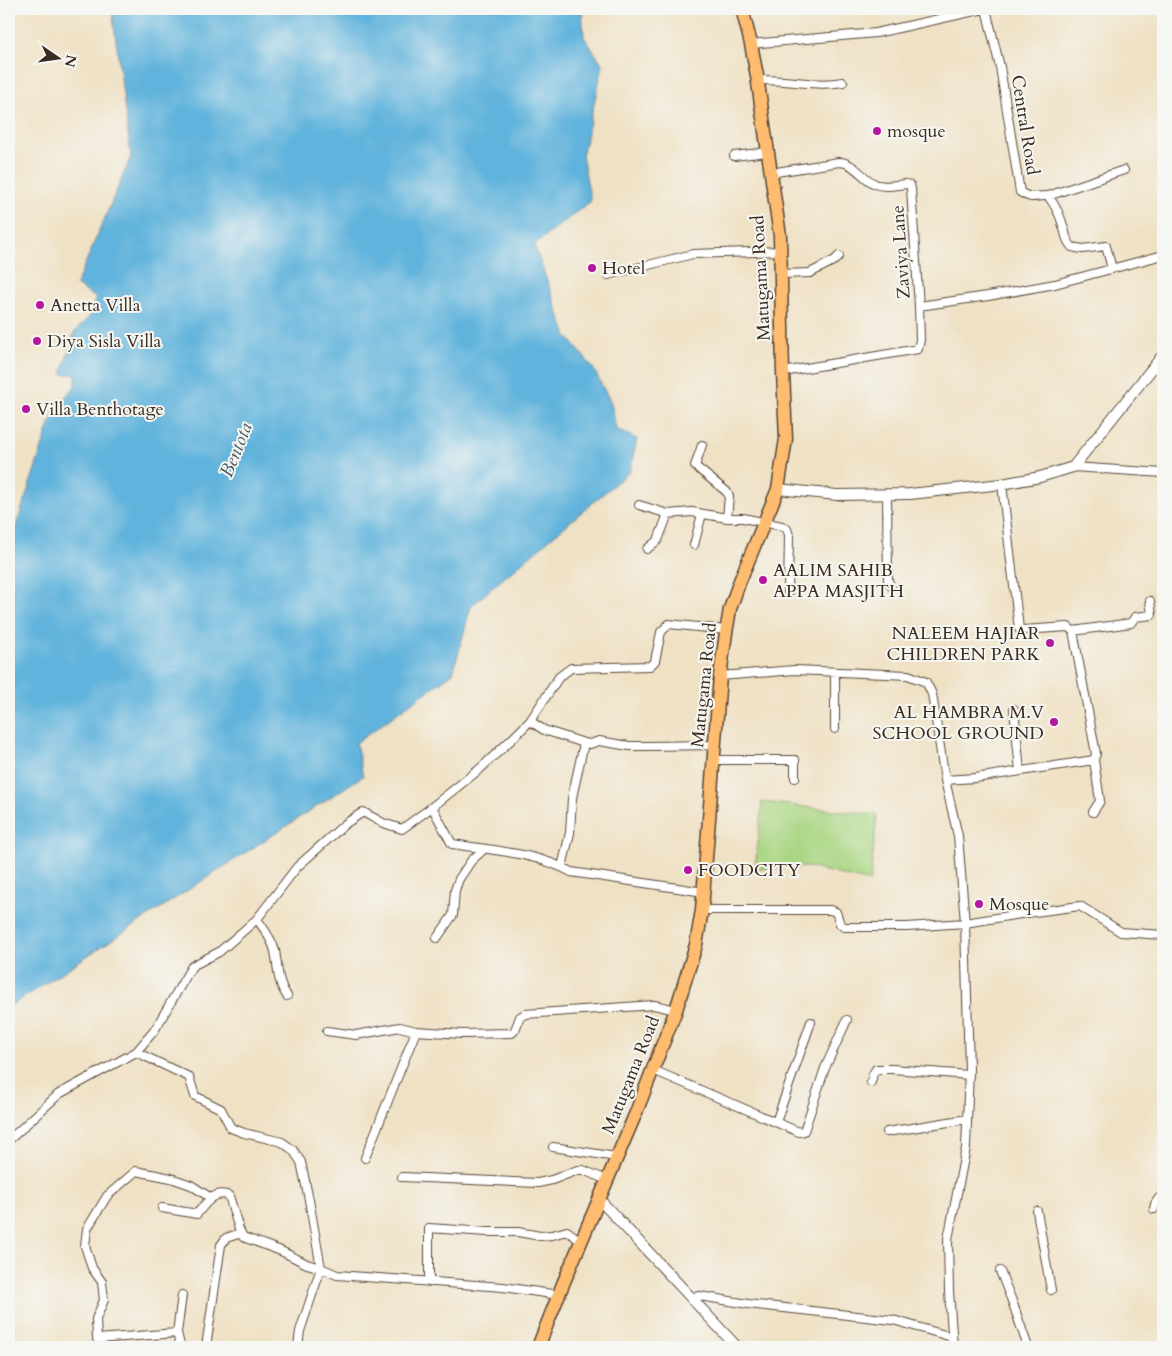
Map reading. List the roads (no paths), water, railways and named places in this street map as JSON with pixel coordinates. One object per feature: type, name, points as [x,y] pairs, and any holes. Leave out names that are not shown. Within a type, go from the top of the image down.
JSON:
[{"type":"main road","name":"Matugama Road","points":[[538,1347],[676,1010],[696,944],[704,892],[714,745],[726,630],[730,609],[739,583],[778,489],[786,439],[780,236],[758,80],[742,9]]},
{"type":"street","points":[[751,44],[876,33],[949,12],[985,9]]},
{"type":"street","name":"Central Road","points":[[985,9],[1000,67],[1020,192],[1037,198],[1048,196],[1057,209],[1066,232],[1066,240],[1072,248],[1082,249],[1106,246],[1112,269]]},
{"type":"street","points":[[758,80],[832,84],[844,82]]},
{"type":"street","points":[[734,156],[767,152]]},
{"type":"street","name":"Zaviya Lane","points":[[770,173],[846,162],[876,184],[882,186],[910,185],[919,306],[1055,284],[1163,255]]},
{"type":"street","points":[[1048,196],[1124,170]]},
{"type":"street","points":[[608,275],[693,254],[781,251]]},
{"type":"street","points":[[781,274],[810,273],[835,260],[838,256]]},
{"type":"street","points":[[783,372],[918,350],[920,340],[919,306]]},
{"type":"street","points":[[1073,467],[1163,355]]},
{"type":"street","points":[[702,445],[694,466],[727,492],[729,496],[727,518]]},
{"type":"street","points":[[778,489],[836,495],[887,495],[1002,484],[1040,477],[1073,467],[1163,473]]},
{"type":"street","points":[[1002,484],[1018,629],[1068,627],[1073,631],[1096,754],[1094,760],[1100,801],[1093,812]]},
{"type":"street","points":[[887,495],[888,581],[891,586]]},
{"type":"street","points":[[639,505],[668,514],[692,512],[727,518],[743,518],[787,529],[789,535],[788,593]]},
{"type":"street","points":[[647,550],[658,540],[668,514]]},
{"type":"street","points":[[694,545],[702,514]]},
{"type":"street","points":[[1073,631],[1131,623],[1136,617],[1152,615],[1150,600]]},
{"type":"street","points":[[9,1140],[59,1094],[136,1052],[154,1031],[192,966],[219,952],[257,919],[297,867],[345,824],[363,812],[383,823],[402,830],[481,768],[530,721],[559,678],[571,668],[650,666],[655,661],[661,632],[669,624],[726,630]]},
{"type":"street","points":[[720,676],[795,670],[908,675],[926,682],[932,694],[945,780],[958,836],[965,923],[969,1074],[966,1148],[948,1239],[953,1347]]},
{"type":"street","points":[[835,672],[835,729]]},
{"type":"street","points":[[1014,709],[1020,771]]},
{"type":"street","points":[[530,721],[544,730],[590,744],[599,741],[629,746],[714,745]]},
{"type":"street","points":[[562,867],[570,833],[572,798],[584,743]]},
{"type":"street","points":[[713,760],[794,760],[795,778]]},
{"type":"street","points":[[945,780],[975,778],[1094,760]]},
{"type":"street","points":[[432,807],[452,844],[536,858],[571,872],[704,892]]},
{"type":"street","points":[[438,938],[453,915],[455,890],[459,880],[471,861],[484,849]]},
{"type":"street","points":[[702,910],[830,910],[836,912],[840,924],[844,927],[907,927],[965,923],[1080,906],[1120,932],[1163,935]]},
{"type":"street","points":[[257,919],[267,933],[274,948],[280,988],[287,996]]},
{"type":"street","points":[[327,1031],[356,1035],[400,1027],[416,1031],[462,1034],[512,1033],[520,1016],[525,1014],[654,1005],[676,1010]]},
{"type":"street","points":[[652,1070],[799,1132],[804,1131],[825,1068],[847,1020]]},
{"type":"street","points":[[776,1122],[811,1022]]},
{"type":"street","points":[[365,1158],[416,1031]]},
{"type":"street","points":[[136,1052],[189,1077],[195,1096],[221,1109],[231,1128],[282,1142],[293,1150],[301,1162],[321,1268],[300,1331],[298,1347]]},
{"type":"street","points":[[871,1082],[876,1069],[969,1074]]},
{"type":"street","points":[[887,1132],[967,1119]]},
{"type":"street","points":[[553,1147],[616,1157]]},
{"type":"street","points":[[402,1177],[538,1182],[552,1180],[578,1170],[583,1170],[607,1180]]},
{"type":"street","points":[[176,1333],[99,1343],[96,1319],[104,1300],[102,1282],[92,1268],[85,1246],[87,1229],[107,1196],[136,1171],[191,1184],[211,1198]]},
{"type":"street","points":[[162,1208],[197,1214],[211,1198],[222,1193],[229,1196],[243,1237],[281,1251],[337,1276],[503,1287],[559,1295]]},
{"type":"street","points":[[1154,1209],[1159,1198],[1163,1198]]},
{"type":"street","points":[[599,1199],[737,1347]]},
{"type":"street","points":[[1037,1211],[1051,1290]]},
{"type":"street","points":[[429,1282],[429,1228],[518,1232],[540,1236],[567,1231],[581,1241]]},
{"type":"street","points":[[206,1347],[221,1245],[226,1238],[241,1233]]},
{"type":"street","points":[[1000,1271],[1028,1347]]},
{"type":"street","points":[[179,1347],[176,1333],[182,1295]]},
{"type":"street","points":[[690,1297],[700,1296],[748,1304],[894,1320],[952,1337]]},
{"type":"water","name":"Bentota","points":[[112,9],[582,9],[584,37],[603,65],[582,156],[591,201],[534,245],[567,336],[593,368],[611,403],[616,429],[637,439],[630,471],[471,606],[453,673],[356,743],[363,776],[9,1007],[9,547],[55,409],[75,386],[76,375],[62,374],[74,333],[92,314],[96,298],[76,285],[131,157]]},
{"type":"place","name":"mosque","points":[[877,131]]},
{"type":"place","name":"Hotel","points":[[592,268]]},
{"type":"place","name":"Anetta Villa","points":[[40,305]]},
{"type":"place","name":"Diya Sisla Villa","points":[[37,341]]},
{"type":"place","name":"Villa Benthotage","points":[[26,409]]},
{"type":"place","name":"AALIM SAHIB APPA MASJITH","points":[[763,580]]},
{"type":"place","name":"NALEEM HAJIAR CHILDREN PARK","points":[[1050,643]]},
{"type":"place","name":"AL HAMBRA M.V SCHOOL GROUND","points":[[1054,722]]},
{"type":"place","name":"FOODCITY","points":[[688,870]]},
{"type":"place","name":"Mosque","points":[[979,904]]}]
